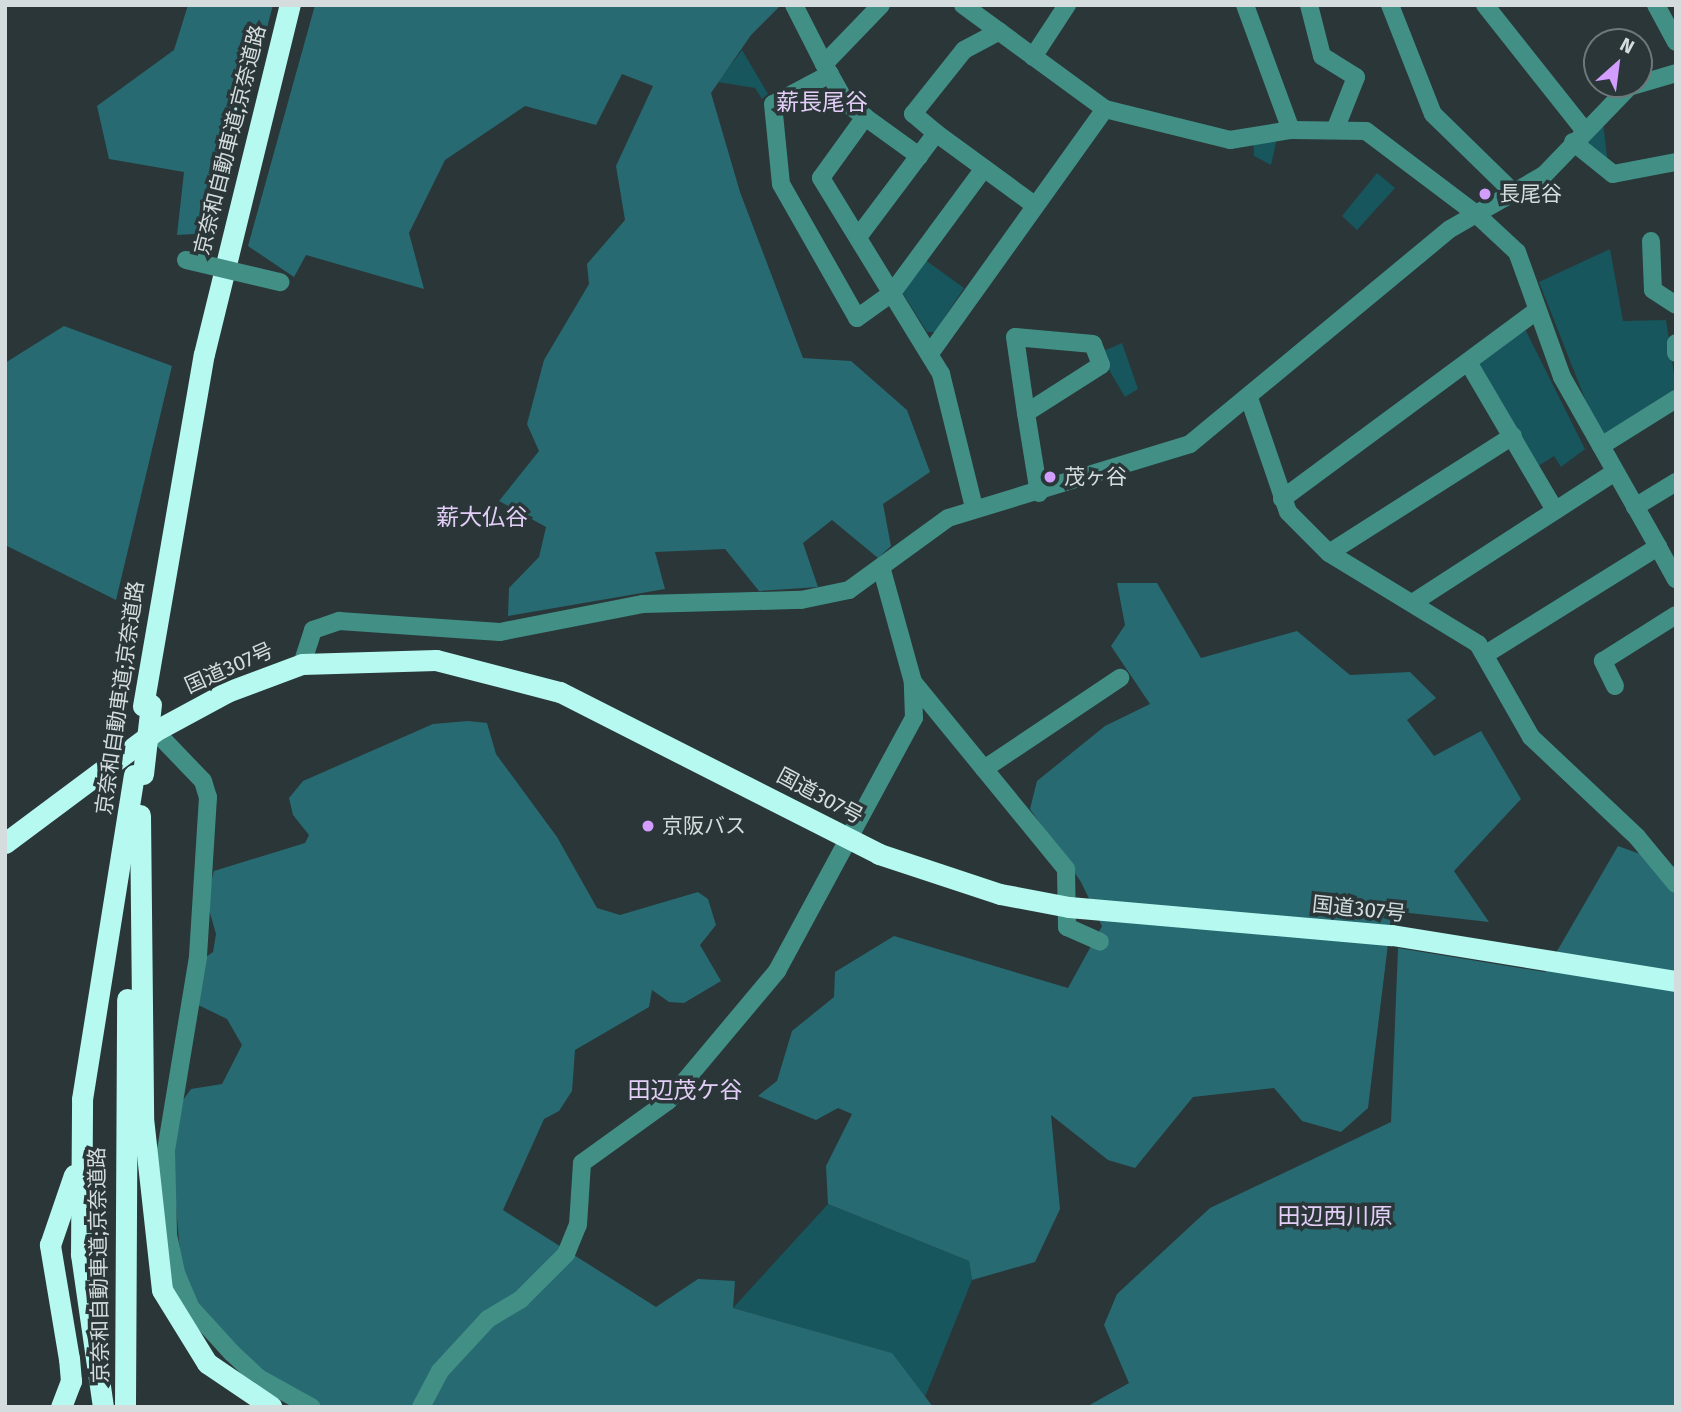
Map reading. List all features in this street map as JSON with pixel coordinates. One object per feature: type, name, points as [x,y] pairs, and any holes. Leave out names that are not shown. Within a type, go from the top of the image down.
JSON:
[{"type":"highway","name":"京奈和自動車道;京奈道路","points":[[103,1407],[81,1254],[81,1154],[85,1064],[138,774],[195,394],[290,5]]},
{"type":"highway","name":"京奈和自動車道;京奈道路","points":[[147,705],[211,356],[298,5]]},
{"type":"highway","name":"国道307号","points":[[5,843],[155,731],[227,692],[302,664],[436,660],[560,692],[845,838],[933,875],[1065,906],[1392,935],[1676,981]]},
{"type":"highway","name":"京奈和自動車道;京奈道路","points":[[125,1407],[123,1046],[140,815],[138,774]]},
{"type":"highway","points":[[140,815],[143,1118],[162,1290],[175,1321],[207,1363],[272,1407]]},
{"type":"highway","points":[[61,1407],[71,1381],[50,1245],[81,1154]]},
{"type":"street","points":[[794,5],[846,103],[919,156]]},
{"type":"street","points":[[881,5],[827,69],[773,104],[781,184],[857,318],[892,293],[984,168]]},
{"type":"street","points":[[1032,57],[1067,5]]},
{"type":"street","points":[[1245,5],[1291,130]]},
{"type":"street","points":[[1309,5],[1322,56],[1356,77],[1335,130]]},
{"type":"street","points":[[1390,5],[1433,114],[1511,190]]},
{"type":"street","points":[[1485,5],[1579,137],[1613,174],[1676,162]]},
{"type":"street","points":[[1656,5],[1676,41]]},
{"type":"street","points":[[967,6],[1105,109],[1230,140],[1291,130],[1366,131],[1475,213],[1517,252],[1562,377],[1634,507],[1674,570]]},
{"type":"street","points":[[999,31],[964,50],[913,114],[1033,204]]},
{"type":"street","points":[[302,664],[313,630],[339,621],[500,632],[643,604],[801,600],[849,590],[882,570],[948,518],[974,507],[1038,493],[1190,444],[1250,401],[1475,213],[1511,190],[1544,175],[1629,87],[1676,73]]},
{"type":"street","points":[[931,352],[1033,204],[1105,109]]},
{"type":"street","points":[[865,117],[821,178],[931,352],[955,420],[974,507]]},
{"type":"street","points":[[858,237],[936,133]]},
{"type":"street","points":[[1651,241],[1653,290],[1676,304]]},
{"type":"street","points":[[180,260],[280,282]]},
{"type":"street","points":[[1282,499],[1537,310]]},
{"type":"street","points":[[1026,413],[1101,365],[1093,344],[1015,337],[1026,413],[1038,493]]},
{"type":"street","points":[[1676,343],[1676,353]]},
{"type":"street","points":[[1468,362],[1555,510]]},
{"type":"street","points":[[1601,446],[1676,399]]},
{"type":"street","points":[[1250,401],[1282,499],[1329,553],[1414,602],[1486,654],[1531,737],[1637,837],[1676,884]]},
{"type":"street","points":[[1329,553],[1513,436]]},
{"type":"street","points":[[1414,602],[1615,472]]},
{"type":"street","points":[[1634,507],[1676,482]]},
{"type":"street","points":[[1486,654],[1658,547]]},
{"type":"street","points":[[421,1407],[440,1371],[488,1319],[521,1298],[566,1254],[578,1225],[582,1163],[668,1101],[754,1004],[914,718],[912,682],[882,570]]},
{"type":"street","points":[[1615,686],[1603,660],[1676,615]]},
{"type":"street","points":[[984,769],[1120,678]]},
{"type":"street","points":[[912,682],[1066,869],[1067,927],[1100,943]]},
{"type":"street","points":[[155,731],[203,781],[208,797],[198,957],[166,1151],[167,1235],[176,1273],[191,1308],[259,1378],[311,1407]]},
{"type":"shaded area","points":[[188,5],[273,5],[213,233],[177,235],[184,172],[109,159],[97,106],[174,50]]},
{"type":"shaded area","points":[[315,5],[781,5],[751,35],[711,93],[740,192],[803,358],[851,361],[907,410],[930,472],[883,504],[891,546],[878,558],[832,520],[803,543],[818,587],[759,591],[725,549],[655,552],[665,589],[508,616],[509,588],[539,557],[546,527],[499,501],[539,451],[527,424],[544,360],[589,284],[587,264],[625,220],[616,166],[653,86],[622,74],[596,125],[525,106],[445,160],[409,233],[424,289],[306,255],[294,277],[248,246]]},
{"type":"shaded area","points":[[742,50],[768,94],[762,99],[755,88],[718,82]]},
{"type":"shaded area","points":[[1603,123],[1608,165],[1584,147]]},
{"type":"shaded area","points":[[1278,134],[1271,165],[1254,156],[1253,138]]},
{"type":"shaded area","points":[[1377,173],[1395,188],[1357,230],[1342,216]]},
{"type":"shaded area","points":[[1610,249],[1623,321],[1666,320],[1676,388],[1600,437],[1539,282]]},
{"type":"shaded area","points":[[924,259],[964,288],[935,332],[927,332],[902,292]]},
{"type":"shaded area","points":[[1523,325],[1585,449],[1561,467],[1554,456],[1532,470],[1468,362]]},
{"type":"shaded area","points":[[64,326],[172,366],[116,600],[5,545],[5,363]]},
{"type":"shaded area","points":[[1122,343],[1138,389],[1125,397],[1099,353]]},
{"type":"shaded area","points":[[1117,583],[1157,583],[1201,658],[1297,631],[1350,675],[1410,672],[1436,698],[1407,720],[1434,756],[1481,731],[1521,799],[1454,871],[1489,922],[1392,911],[1368,1108],[1341,1132],[1302,1121],[1274,1088],[1193,1097],[1135,1168],[1108,1160],[1051,1115],[1060,1209],[1035,1262],[972,1280],[969,1261],[828,1204],[826,1166],[852,1114],[838,1108],[816,1120],[758,1096],[777,1081],[792,1031],[834,997],[835,972],[894,936],[1068,988],[1102,926],[1081,882],[1030,809],[1037,781],[1105,726],[1150,704],[1111,646],[1125,625]]},
{"type":"shaded area","points":[[468,721],[487,723],[496,754],[557,837],[597,908],[620,915],[698,892],[708,899],[716,925],[700,945],[721,981],[684,1003],[669,1002],[652,990],[649,1007],[575,1050],[572,1091],[559,1111],[544,1119],[503,1210],[656,1307],[698,1279],[735,1281],[733,1308],[892,1353],[933,1407],[320,1407],[245,1361],[211,1324],[182,1276],[172,1160],[178,1107],[191,1089],[222,1084],[242,1045],[227,1019],[194,1003],[193,966],[213,952],[216,934],[206,899],[214,871],[305,843],[309,835],[293,815],[289,798],[303,781],[433,724]]},
{"type":"shaded area","points":[[1618,846],[1676,867],[1676,1407],[1086,1407],[1129,1383],[1104,1325],[1117,1294],[1210,1208],[1391,1122],[1398,948],[1545,972]]},
{"type":"shaded area","points":[[828,1204],[969,1261],[972,1280],[925,1397],[891,1353],[733,1308]]},
{"type":"place","name":"長尾谷","points":[[1485,194]]},
{"type":"place","name":"茂ヶ谷","points":[[1050,477]]},
{"type":"place","name":"京阪バス","points":[[648,826]]},
{"type":"district","name":"薪長尾谷","points":[[822,102]]},
{"type":"district","name":"薪大仏谷","points":[[482,517]]},
{"type":"district","name":"田辺茂ケ谷","points":[[685,1090]]},
{"type":"district","name":"田辺西川原","points":[[1335,1216]]}]
